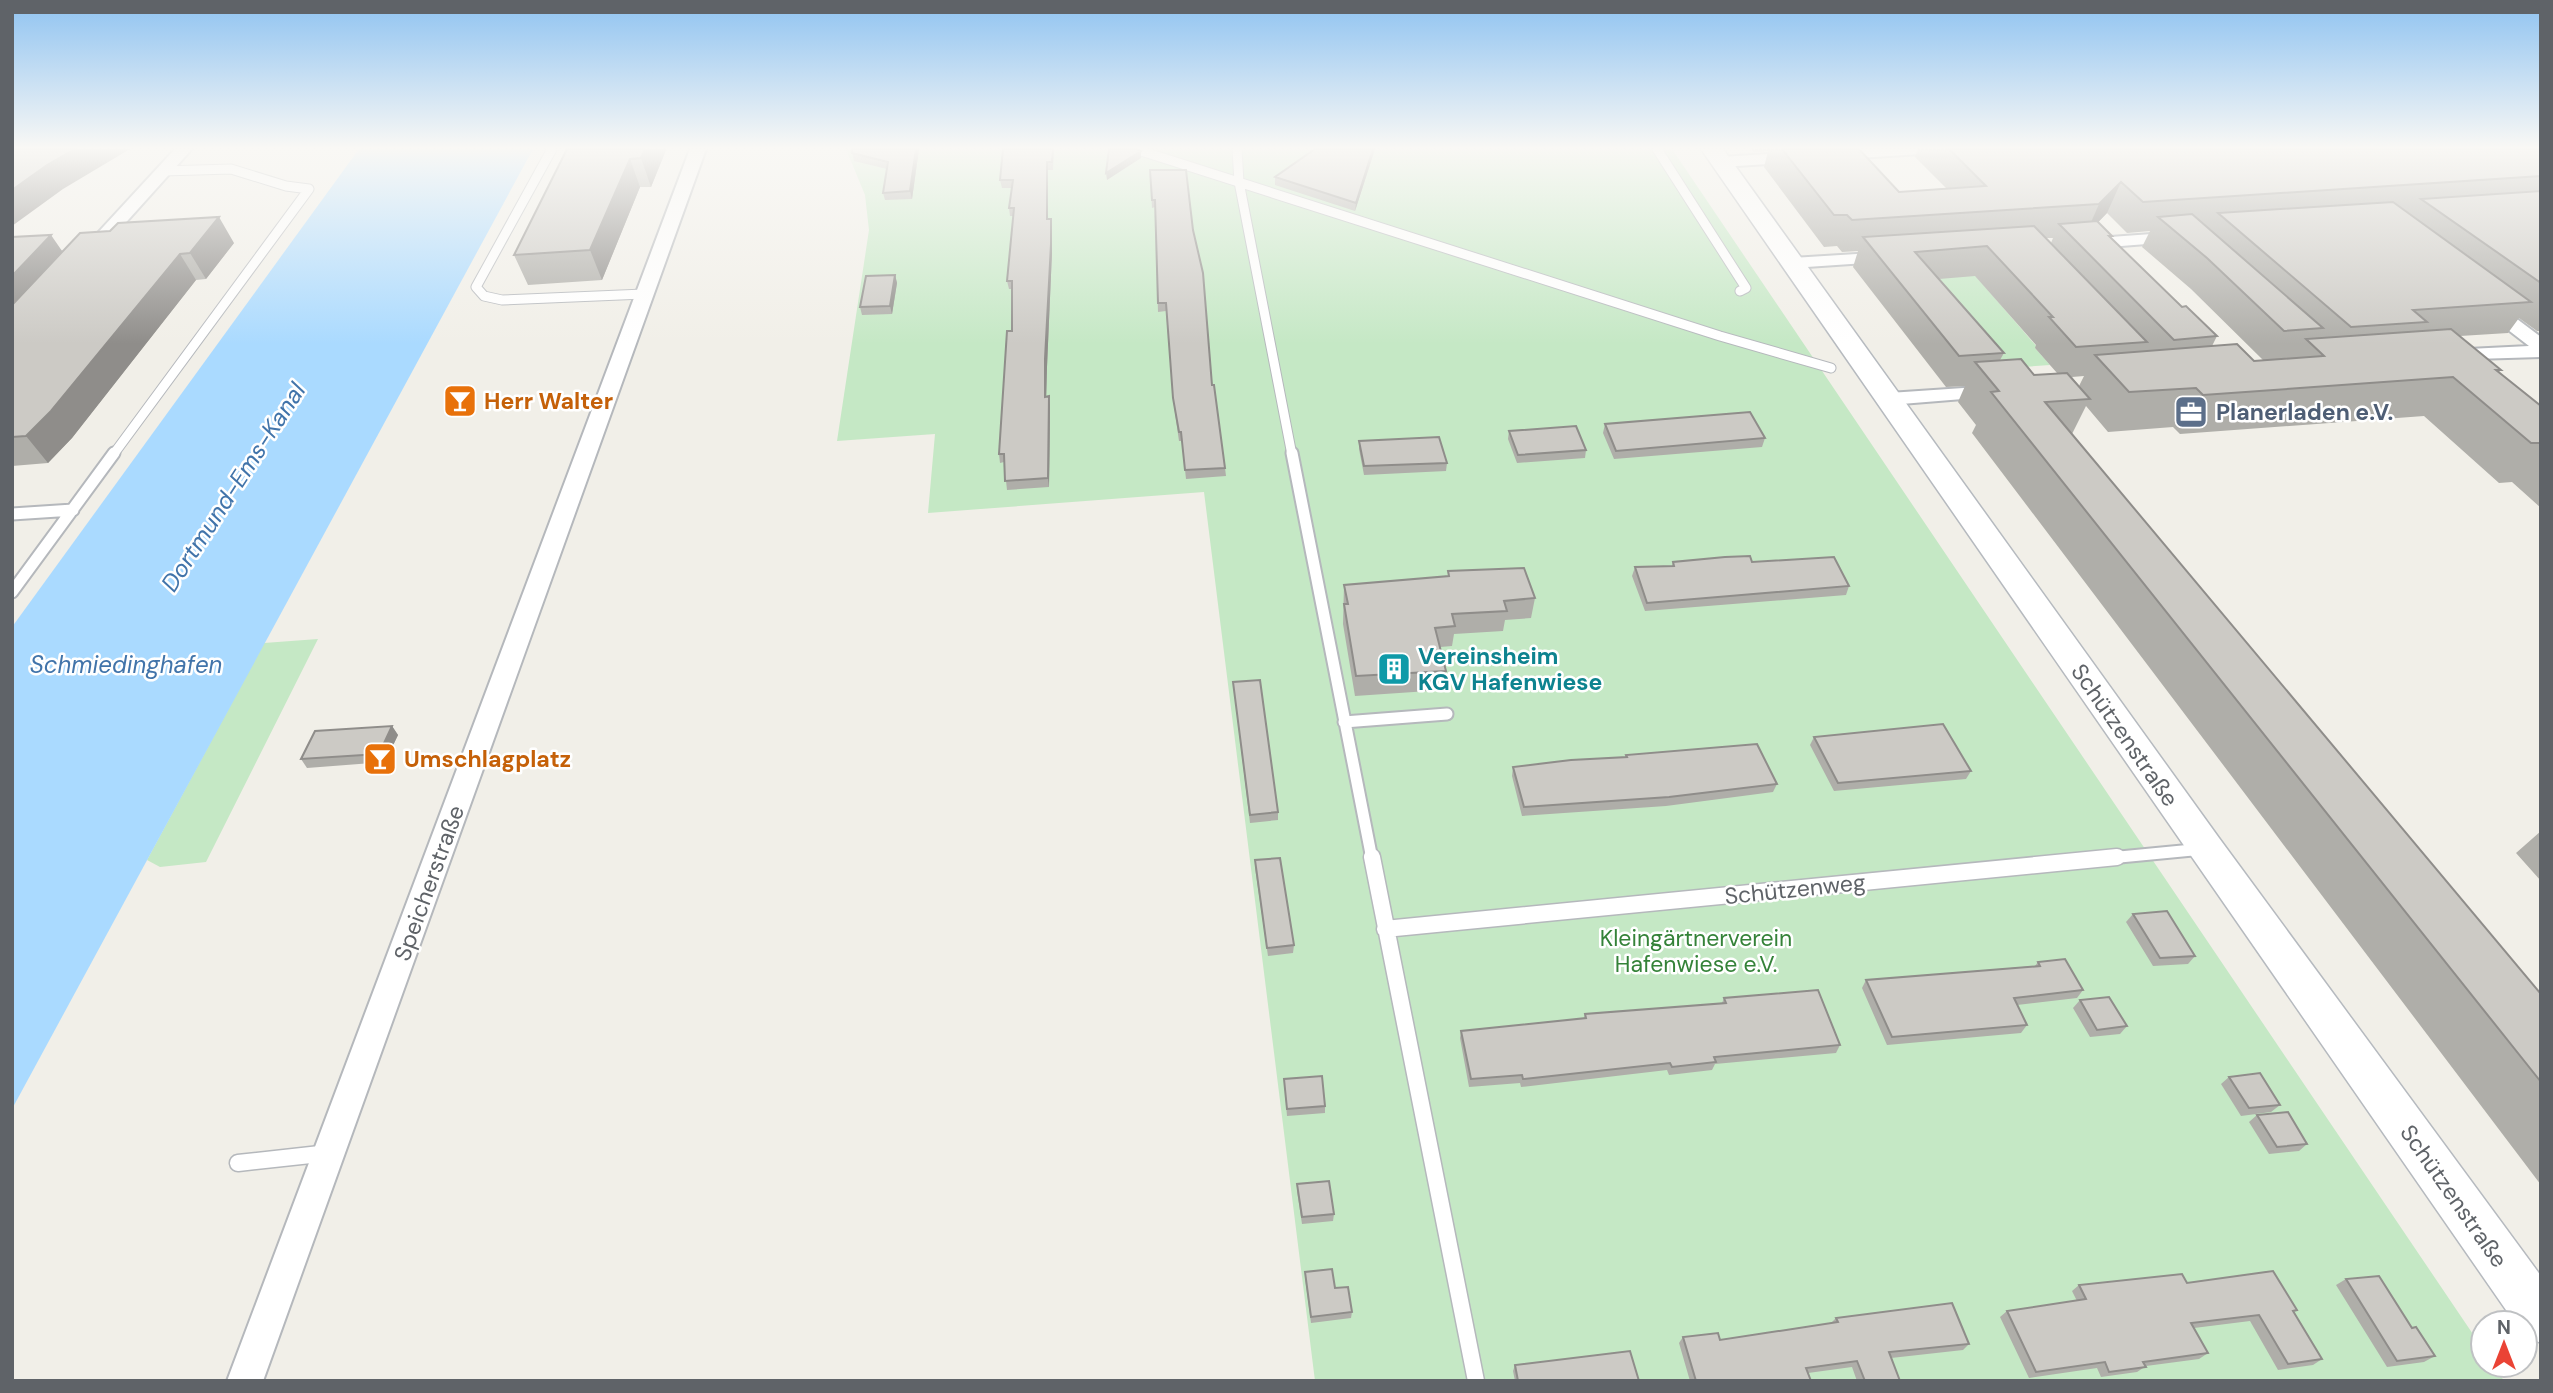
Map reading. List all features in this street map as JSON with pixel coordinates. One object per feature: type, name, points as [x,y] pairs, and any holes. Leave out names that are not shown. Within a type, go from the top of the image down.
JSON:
[{"type":"street","points":[[72,271],[83,253],[121,214]]},
{"type":"street","name":"Speicherstraße","points":[[245,1381],[674,214]]},
{"type":"street","name":"Schützenstraße","points":[[1757,214],[2205,849],[2541,1318]]},
{"type":"street","points":[[2065,246],[2188,240]]},
{"type":"street","points":[[1792,264],[1906,256]]},
{"type":"street","points":[[2475,297],[2541,348]]},
{"type":"street","points":[[2426,358],[2541,348]]},
{"type":"street","points":[[2465,355],[2487,372]]},
{"type":"street","points":[[1889,399],[2013,390]]},
{"type":"lane","points":[[12,592],[290,214]]},
{"type":"lane","points":[[516,214],[476,287],[484,296],[502,300],[644,294]]},
{"type":"lane","points":[[1245,214],[1476,1381]]},
{"type":"lane","points":[[1339,214],[1831,369]]},
{"type":"lane","points":[[1699,214],[1746,288],[1740,291]]},
{"type":"lane","points":[[12,514],[73,510]]},
{"type":"lane","points":[[1344,722],[1447,714]]},
{"type":"lane","name":"Schützenweg","points":[[1385,929],[2205,849]]},
{"type":"lane","points":[[239,1163],[329,1153]]},
{"type":"green space","name":"Kleingärtnerverein Hafenwiese e.V.","points":[[867,214],[1716,214],[2469,1328],[2469,1379],[2504,1381],[1315,1381],[1204,492],[928,513],[935,434],[837,441],[869,230]]},
{"type":"green space","points":[[1918,268],[1974,274],[2050,365],[1979,370]]},
{"type":"green space","points":[[318,639],[206,862],[160,867],[147,860],[264,643]]},
{"type":"water","name":"Schmiedinghafen","points":[[312,214],[498,214],[12,1109],[12,627]]},
{"type":"building","points":[[534,214],[606,214],[590,250],[514,255]]},
{"type":"building","points":[[1013,214],[1047,214],[1047,219],[1051,219],[1045,359],[1045,397],[1049,396],[1048,478],[1005,481],[1004,454],[999,454],[1007,331],[1012,331],[1012,281],[1007,281]]},
{"type":"building","points":[[1155,214],[1191,214],[1203,273],[1212,385],[1225,468],[1185,470],[1181,432],[1173,398],[1166,303],[1158,303]]},
{"type":"building","points":[[1945,214],[1852,220],[1847,215],[1834,215]]},
{"type":"building","points":[[2192,214],[2323,328],[2284,331],[2207,258],[2158,217]]},
{"type":"building","points":[[2219,214],[2410,214],[2531,302],[2413,310],[2427,322],[2351,327]]},
{"type":"building","points":[[2442,214],[2541,214],[2541,283]]},
{"type":"building","points":[[219,217],[190,253],[180,254],[51,411],[26,436],[12,437],[12,305],[80,233],[110,231],[118,223]]},
{"type":"building","points":[[2097,221],[2182,307],[2186,306],[2217,336],[2174,340],[2059,224]]},
{"type":"building","points":[[2034,226],[2147,342],[2076,347],[2049,317],[2053,317],[1987,246],[1915,252],[2004,353],[1959,356],[1863,237]]},
{"type":"building","points":[[51,235],[12,276],[12,237]]},
{"type":"building","points":[[895,275],[890,306],[860,307],[866,276]]},
{"type":"building","points":[[2451,329],[2541,406],[2541,443],[2531,443],[2453,377],[2203,395],[2196,388],[2129,392],[2095,355],[2237,344],[2254,361],[2324,356],[2306,339]]},
{"type":"building","points":[[2021,359],[2034,375],[2067,373],[2090,399],[2045,402],[2541,994],[2541,1082],[1991,392],[1999,391],[1975,362]]},
{"type":"building","points":[[1750,412],[1765,438],[1616,451],[1605,424]]},
{"type":"building","points":[[1576,426],[1586,450],[1518,455],[1509,431]]},
{"type":"building","points":[[1439,437],[1447,463],[1364,466],[1359,441]]},
{"type":"building","points":[[1750,556],[1752,562],[1834,557],[1849,586],[1647,603],[1635,567],[1674,566],[1673,562]]},
{"type":"building","points":[[1524,568],[1535,598],[1504,601],[1507,611],[1452,614],[1455,626],[1435,628],[1446,671],[1356,676],[1344,604],[1348,604],[1344,585],[1449,576],[1448,571]]},
{"type":"building","points":[[1260,680],[1278,812],[1250,815],[1233,682]]},
{"type":"building","points":[[1943,724],[1971,771],[1838,783],[1814,737]]},
{"type":"building","points":[[392,726],[379,754],[301,759],[315,731]]},
{"type":"building","points":[[1757,744],[1777,784],[1669,797],[1524,807],[1513,767],[1571,760]]},
{"type":"building","points":[[1280,858],[1294,945],[1267,948],[1255,860]]},
{"type":"building","points":[[2167,911],[2195,956],[2160,958],[2133,914]]},
{"type":"building","points":[[2065,959],[2083,990],[2014,998],[2027,1025],[1892,1037],[1866,980],[2040,966],[2038,962]]},
{"type":"building","points":[[1818,990],[1840,1045],[1714,1057],[1716,1062],[1672,1067],[1670,1063],[1523,1079],[1522,1075],[1471,1079],[1461,1031],[1586,1018],[1585,1014],[1726,1003],[1724,998]]},
{"type":"building","points":[[2109,997],[2127,1026],[2097,1030],[2080,1000]]},
{"type":"building","points":[[2260,1073],[2280,1105],[2249,1108],[2229,1077]]},
{"type":"building","points":[[1322,1076],[1325,1106],[1287,1109],[1284,1079]]},
{"type":"building","points":[[2288,1112],[2307,1144],[2277,1147],[2257,1115]]},
{"type":"building","points":[[1329,1181],[1334,1214],[1302,1217],[1297,1184]]},
{"type":"building","points":[[1332,1269],[1335,1288],[1348,1287],[1352,1312],[1311,1317],[1305,1272]]},
{"type":"building","points":[[2273,1271],[2322,1359],[2288,1364],[2259,1315],[2191,1323],[2208,1353],[2143,1362],[2146,1367],[2109,1372],[2105,1362],[2036,1372],[2007,1311],[2086,1299],[2079,1285],[2182,1274],[2187,1283]]},
{"type":"building","points":[[2379,1276],[2412,1328],[2416,1327],[2435,1356],[2397,1361],[2346,1279]]},
{"type":"building","points":[[1952,1303],[1969,1344],[1889,1352],[1900,1381],[1865,1381],[1857,1361],[1806,1368],[1811,1381],[1696,1381],[1683,1337],[1718,1333],[1720,1340],[1838,1322],[1836,1318]]},
{"type":"building","points":[[1630,1351],[1639,1381],[1518,1381],[1515,1365]]},
{"type":"place","name":"Herr Walter","points":[[460,401]]},
{"type":"place","name":"Planerladen e.V.","points":[[2191,412]]},
{"type":"place","name":"Vereinsheim KGV Hafenwiese","points":[[1394,669]]},
{"type":"place","name":"Umschlagplatz","points":[[380,759]]},
{"type":"water label","name":"Dortmund-Ems-Kanal","points":[[233,487]]}]
